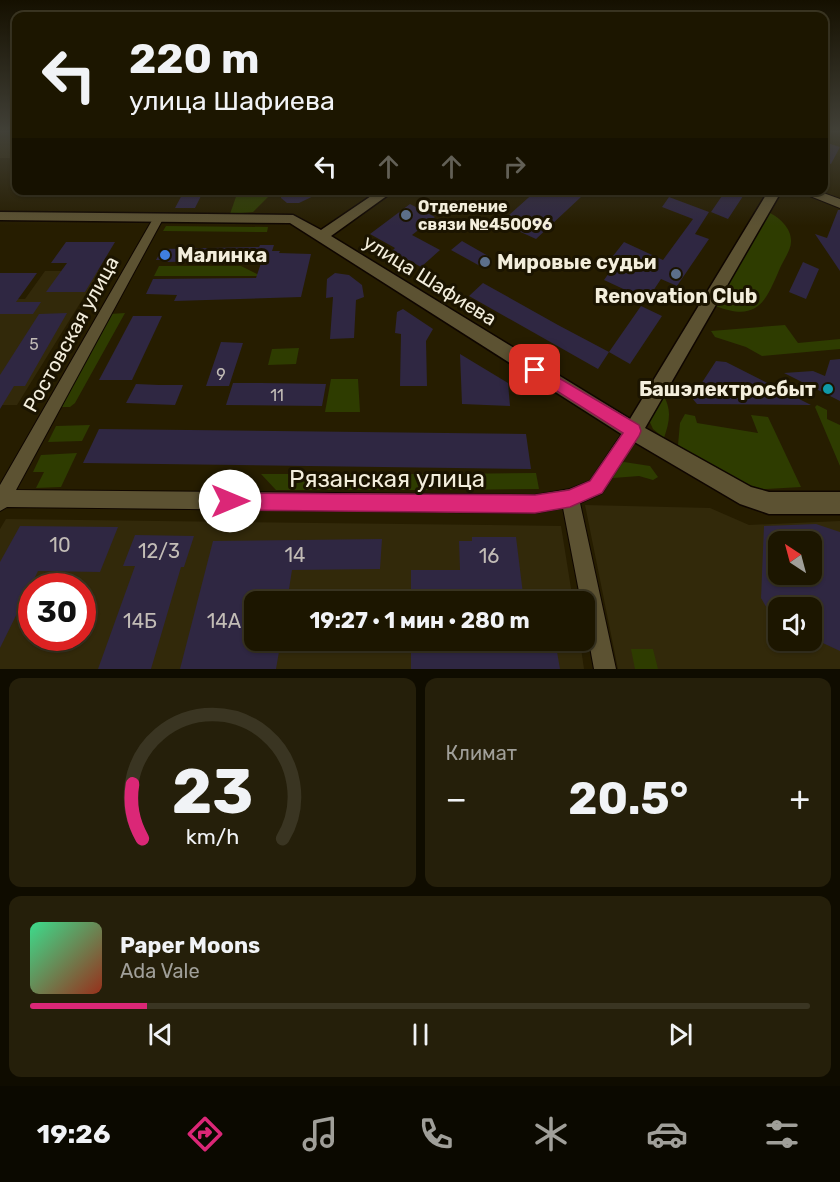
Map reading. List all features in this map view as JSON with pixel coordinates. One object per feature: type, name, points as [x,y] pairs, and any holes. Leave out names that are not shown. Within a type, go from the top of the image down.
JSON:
[{"type":"main road","points":[[815,195],[840,204]]},
{"type":"street","points":[[321,237],[382,195]]},
{"type":"street","points":[[633,431],[773,195]]},
{"type":"street","name":"улица Шафиева","points":[[0,216],[293,219],[633,431],[747,497],[769,503],[840,503]]},
{"type":"street","name":"Ростовская улица","points":[[1,499],[159,217]]},
{"type":"street","name":"Рязанская улица","points":[[1,499],[524,504],[570,498],[596,487],[633,431]]},
{"type":"street","points":[[570,498],[605,669]]},
{"type":"shaded area","points":[[45,271],[100,271],[17,405],[0,405],[0,299],[25,299]]},
{"type":"shaded area","points":[[585,505],[710,508],[749,525],[840,521],[840,669],[618,669]]},
{"type":"shaded area","points":[[6,519],[561,526],[571,591],[244,591],[244,651],[581,651],[584,669],[0,669],[0,529]]},
{"type":"green space","points":[[237,195],[270,195],[253,212],[230,214]]},
{"type":"green space","points":[[770,213],[785,224],[790,233],[791,245],[770,291],[758,306],[751,310],[741,312],[715,306]]},
{"type":"green space","points":[[166,226],[268,227],[267,232],[163,231]]},
{"type":"green space","points":[[159,266],[241,266],[261,276],[154,276]]},
{"type":"green space","points":[[125,313],[75,403],[70,407],[60,407],[110,314]]},
{"type":"green space","points":[[83,316],[88,319],[39,401],[29,404]]},
{"type":"green space","points":[[785,325],[798,343],[840,339],[840,349],[762,356],[746,347],[715,337],[711,331]]},
{"type":"green space","points":[[299,348],[296,364],[268,365],[272,349]]},
{"type":"green space","points":[[331,379],[358,379],[360,412],[325,412]]},
{"type":"green space","points":[[662,393],[669,415],[664,438],[653,429],[648,418]]},
{"type":"green space","points":[[817,405],[827,410],[827,419],[840,425],[840,466],[815,407]]},
{"type":"green space","points":[[685,414],[695,416],[697,423],[758,433],[751,415],[768,417],[801,487],[748,490],[678,445],[680,423]]},
{"type":"green space","points":[[90,425],[82,441],[48,442],[56,426]]},
{"type":"green space","points":[[77,453],[61,487],[36,488],[44,472],[33,472],[41,455]]},
{"type":"green space","points":[[624,462],[650,466],[658,477],[653,480],[639,476],[613,478],[611,473],[615,467]]},
{"type":"green space","points":[[536,473],[539,489],[450,490],[449,474]]},
{"type":"green space","points":[[261,474],[429,474],[429,490],[276,490]]},
{"type":"green space","points":[[631,649],[653,649],[658,669],[635,669]]},
{"type":"building","points":[[182,195],[202,195],[195,208],[175,208]]},
{"type":"building","points":[[282,195],[316,195],[299,203],[287,203],[281,198]]},
{"type":"building","points":[[531,195],[576,195],[581,197],[536,239],[514,229],[522,221],[509,215]]},
{"type":"building","points":[[723,195],[744,195],[728,219],[711,212]]},
{"type":"building","points":[[669,197],[709,212],[695,234],[709,239],[677,286],[661,279],[647,300],[604,280],[619,259],[613,256],[624,242],[663,260],[693,219],[662,207]]},
{"type":"building","points":[[410,204],[435,217],[412,235],[440,250],[421,267],[392,251],[395,248],[370,234]]},
{"type":"building","points":[[838,210],[840,210],[840,271],[815,234],[827,238]]},
{"type":"building","points":[[462,241],[490,257],[480,266],[451,250]]},
{"type":"building","points":[[66,242],[115,242],[85,292],[46,292],[67,263],[51,263]]},
{"type":"building","points":[[260,245],[274,245],[272,251],[280,251],[279,253],[311,254],[301,297],[174,301],[177,295],[146,294],[153,279],[256,278],[262,260],[167,262],[169,260],[156,260],[162,249],[259,247]]},
{"type":"building","points":[[803,262],[819,269],[806,299],[789,292]]},
{"type":"building","points":[[0,273],[37,273],[16,302],[41,302],[33,314],[0,314]]},
{"type":"building","points":[[335,273],[349,275],[362,285],[364,297],[356,300],[354,338],[330,339],[333,297],[326,298],[327,279]]},
{"type":"building","points":[[483,283],[609,352],[598,369],[469,296]]},
{"type":"building","points":[[641,306],[662,316],[630,364],[609,352]]},
{"type":"building","points":[[403,309],[433,329],[426,341],[427,386],[400,386],[401,334],[395,333],[397,312]]},
{"type":"building","points":[[67,313],[25,386],[14,386],[0,409],[0,375],[39,314]]},
{"type":"building","points":[[133,316],[162,316],[132,380],[99,380]]},
{"type":"building","points":[[221,342],[243,343],[229,386],[206,386]]},
{"type":"building","points":[[460,354],[508,383],[510,406],[462,404]]},
{"type":"building","name":"Башэлектросбыт","points":[[840,359],[840,401],[784,373],[813,371],[825,376],[830,360]]},
{"type":"building","points":[[716,361],[726,362],[811,405],[697,404],[692,398]]},
{"type":"building","points":[[233,383],[326,384],[322,406],[226,405]]},
{"type":"building","points":[[136,384],[183,385],[175,405],[126,403]]},
{"type":"building","points":[[99,429],[526,434],[531,469],[83,463]]},
{"type":"building","points":[[816,524],[840,532],[840,651],[822,643],[822,597],[768,597],[768,610],[761,598],[764,526]]},
{"type":"building","points":[[20,526],[118,527],[100,572],[18,573],[18,612],[0,648],[0,562]]},
{"type":"building","points":[[135,535],[194,536],[184,567],[181,567],[151,669],[98,669],[135,566],[123,566]]},
{"type":"building","points":[[472,537],[516,537],[523,591],[411,591],[411,570],[460,570],[459,541],[472,541]]},
{"type":"building","points":[[382,539],[380,569],[292,570],[289,591],[244,591],[244,651],[279,651],[276,669],[180,669],[213,541]]},
{"type":"building","points":[[411,651],[557,651],[560,669],[411,669]]},
{"type":"place","name":"Отделение связи №450096","points":[[406,215]]},
{"type":"place","name":"Малинка","points":[[165,255]]},
{"type":"place","name":"Мировые судьи","points":[[485,262]]},
{"type":"place","name":"Renovation Club","points":[[676,274]]},
{"type":"place","name":"Башэлектросбыт","points":[[828,389]]},
{"type":"route","points":[[230,501],[535,504],[570,498],[596,487],[633,431],[535,370]]}]
